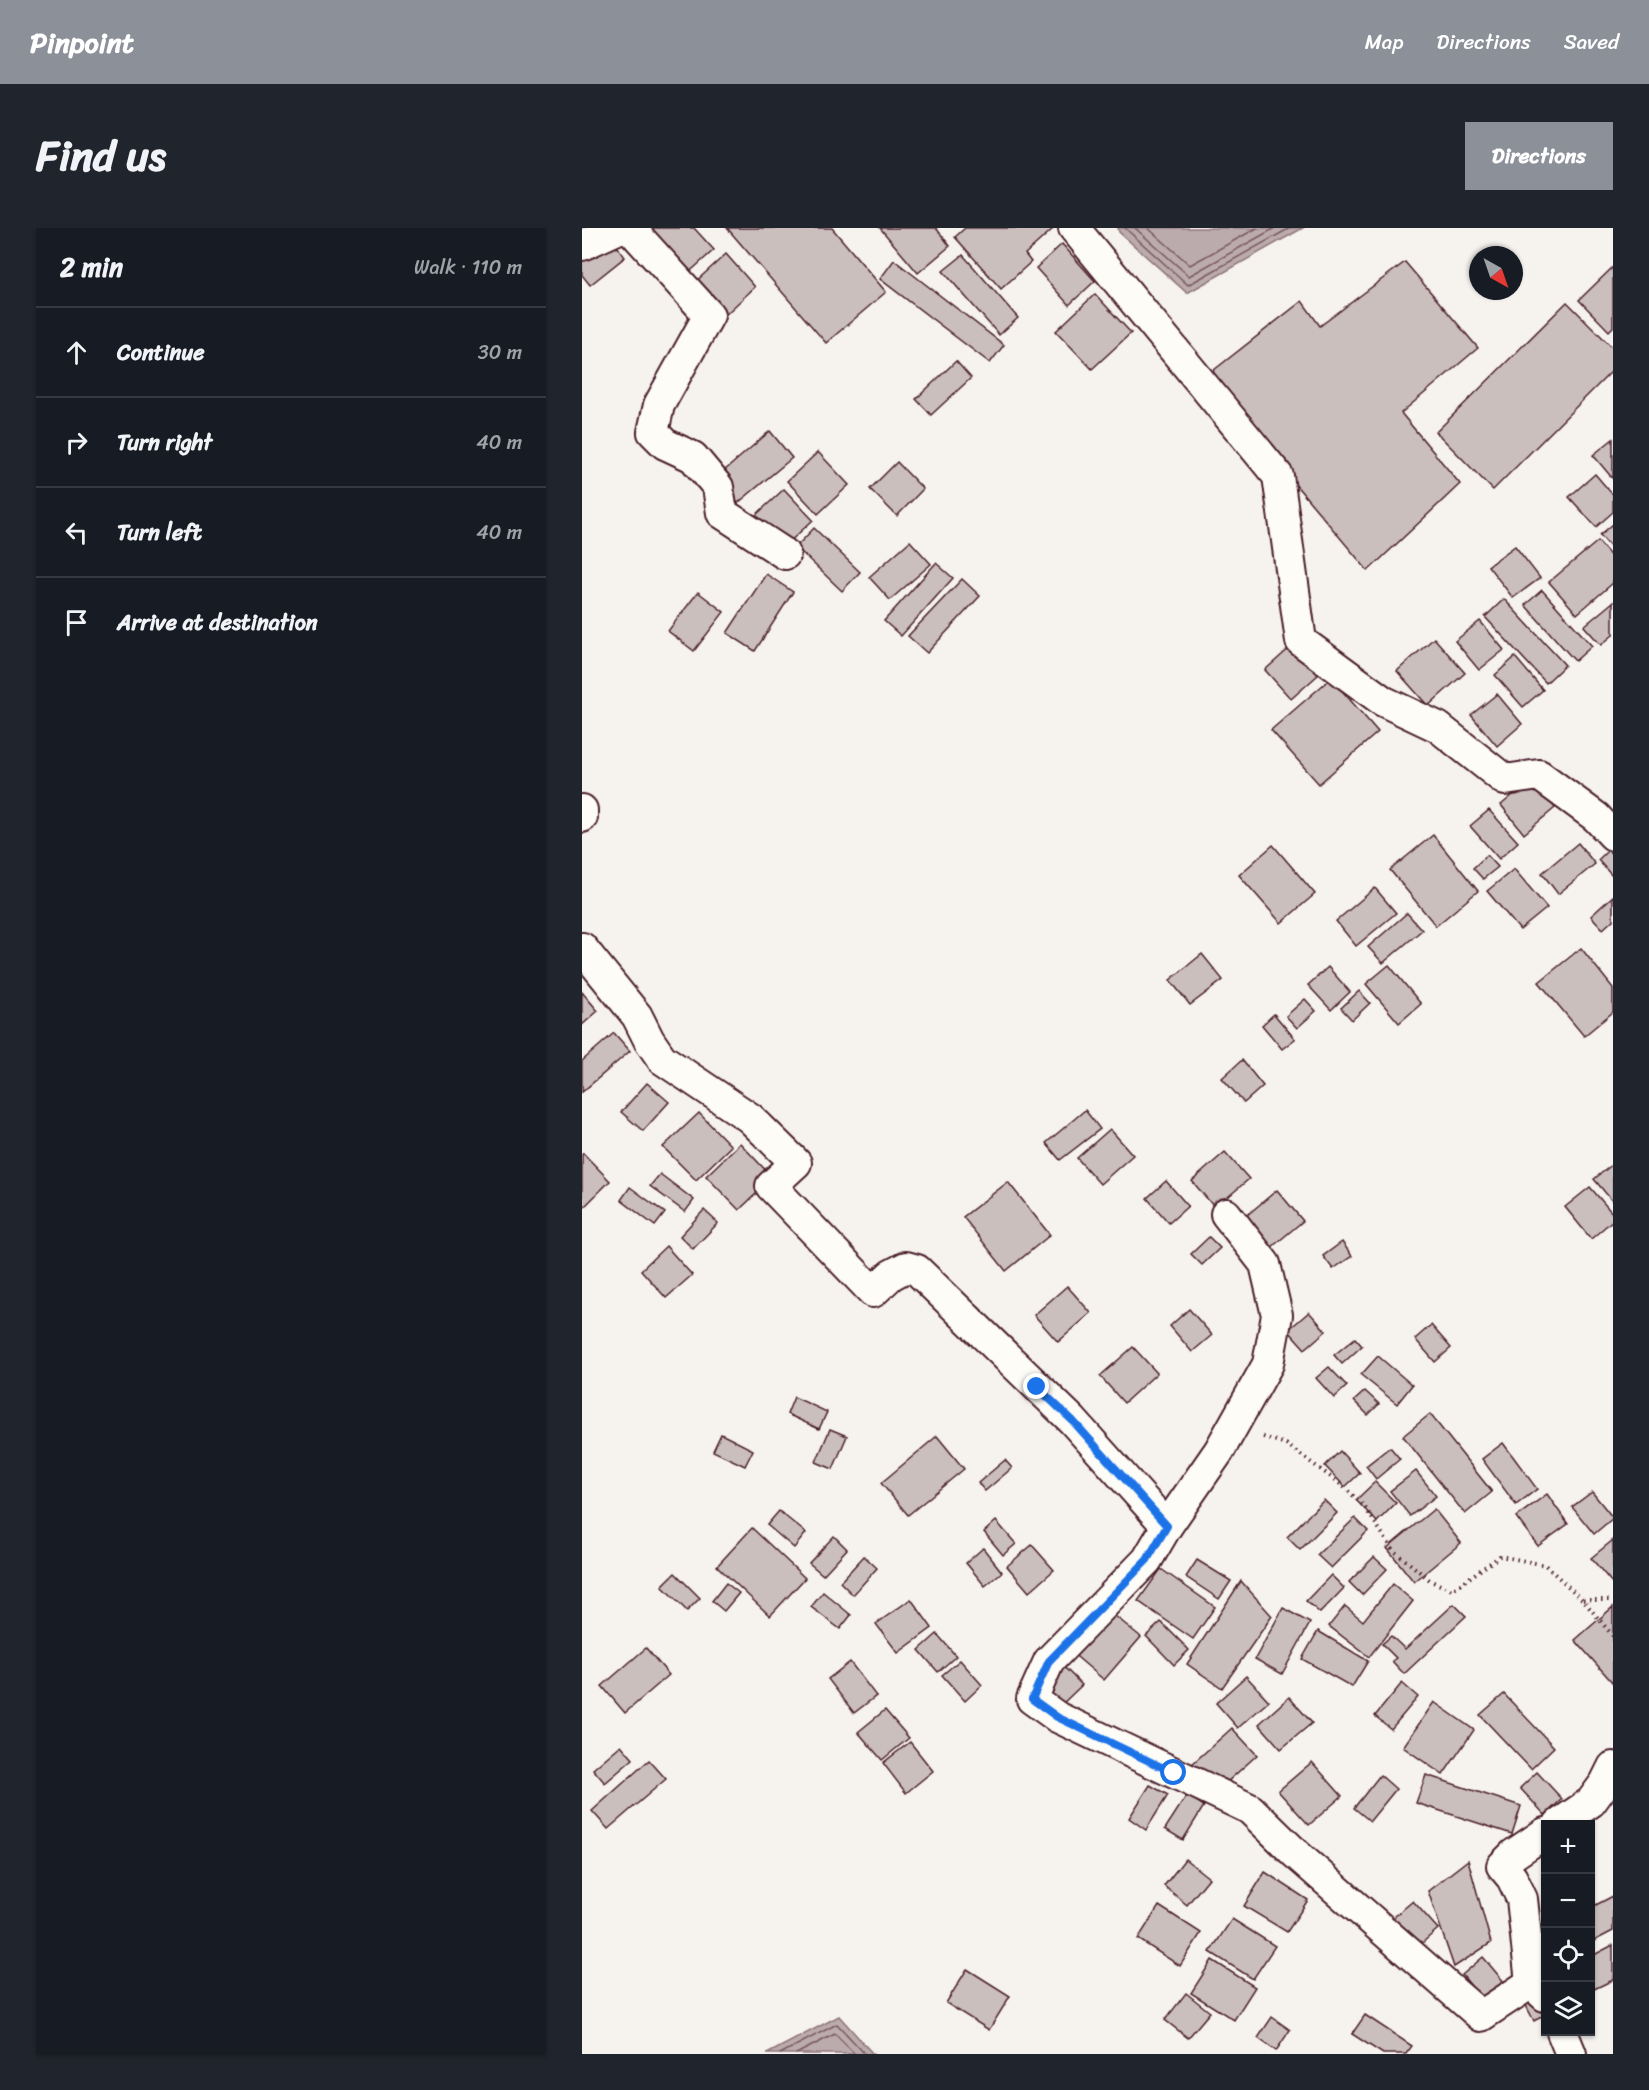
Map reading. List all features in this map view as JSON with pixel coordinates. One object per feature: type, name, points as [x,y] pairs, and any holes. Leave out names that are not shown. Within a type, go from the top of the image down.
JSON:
[{"type":"street","points":[[582,245],[619,228]]},
{"type":"street","points":[[630,228],[709,315],[659,405],[653,432],[665,444],[693,457],[718,487],[722,513],[785,554]]},
{"type":"street","points":[[1074,228],[1278,477],[1301,640],[1383,701],[1438,727],[1505,780],[1539,775],[1596,817],[1613,836]]},
{"type":"street","points":[[582,810],[582,817]]},
{"type":"street","points":[[582,948],[637,1016],[662,1059],[750,1118],[795,1163],[771,1186],[873,1292],[891,1275],[906,1267],[917,1270],[1072,1420],[1167,1526]]},
{"type":"street","points":[[1226,1214],[1265,1264],[1277,1316],[1268,1365],[1233,1429],[1167,1526],[1147,1560],[1049,1661],[1032,1699],[1057,1717],[1250,1809],[1296,1854],[1481,2016],[1538,1989],[1522,1899],[1512,1878],[1502,1866],[1514,1854],[1541,1836]]},
{"type":"street","points":[[1565,1820],[1592,1802],[1613,1767]]},
{"type":"street","points":[[1564,2036],[1571,2054]]},
{"type":"path","points":[[1233,1429],[1286,1444],[1343,1486],[1364,1506],[1393,1550],[1431,1581],[1452,1590],[1500,1556],[1545,1565],[1583,1600],[1613,1636]]},
{"type":"path","points":[[1583,1600],[1613,1600]]},
{"type":"water","points":[[1118,228],[1303,228],[1187,293],[1119,232]]},
{"type":"water","points":[[839,2016],[873,2054],[767,2054]]},
{"type":"building","points":[[639,228],[694,228],[714,250],[684,277]]},
{"type":"building","points":[[727,228],[832,228],[886,292],[826,343]]},
{"type":"building","points":[[880,228],[936,228],[950,246],[918,273]]},
{"type":"building","points":[[965,228],[1054,228],[1025,254],[1031,262],[1001,289],[955,237]]},
{"type":"building","points":[[610,237],[625,257],[590,285],[582,275],[582,260]]},
{"type":"building","points":[[1062,244],[1095,281],[1069,305],[1036,268]]},
{"type":"building","points":[[726,254],[755,287],[723,317],[693,284]]},
{"type":"building","points":[[963,255],[1018,318],[999,335],[943,271]]},
{"type":"building","points":[[894,260],[1004,345],[990,363],[880,279]]},
{"type":"building","points":[[1405,262],[1478,348],[1401,413],[1460,484],[1368,571],[1205,377],[1302,301],[1320,326]]},
{"type":"building","points":[[1613,267],[1613,327],[1609,331],[1579,300]]},
{"type":"building","points":[[1095,294],[1131,333],[1092,369],[1056,331]]},
{"type":"building","points":[[1567,302],[1613,348],[1613,370],[1493,490],[1436,432]]},
{"type":"building","points":[[956,361],[971,378],[931,415],[916,399]]},
{"type":"building","points":[[770,431],[792,458],[738,503],[716,478]]},
{"type":"building","points":[[1613,439],[1613,479],[1593,455]]},
{"type":"building","points":[[818,452],[849,485],[818,514],[787,481]]},
{"type":"building","points":[[897,462],[923,489],[897,516],[870,489]]},
{"type":"building","points":[[1595,474],[1613,495],[1613,512],[1596,527],[1569,497]]},
{"type":"building","points":[[784,489],[813,520],[785,546],[756,515]]},
{"type":"building","points":[[1613,524],[1613,550],[1600,535]]},
{"type":"building","points":[[814,528],[860,572],[842,591],[796,547]]},
{"type":"building","points":[[910,541],[931,564],[890,600],[869,577]]},
{"type":"building","points":[[1598,541],[1613,559],[1613,583],[1577,614],[1549,582]]},
{"type":"building","points":[[1515,546],[1540,578],[1513,598],[1488,566]]},
{"type":"building","points":[[936,563],[953,578],[901,636],[884,621]]},
{"type":"building","points":[[766,574],[793,592],[755,651],[727,633]]},
{"type":"building","points":[[962,579],[980,596],[927,653],[908,636]]},
{"type":"building","points":[[1542,590],[1592,646],[1575,661],[1525,605]]},
{"type":"building","points":[[698,592],[724,612],[694,651],[668,631]]},
{"type":"building","points":[[1504,599],[1565,665],[1546,683],[1485,617]]},
{"type":"building","points":[[1613,602],[1613,635],[1601,645],[1584,626]]},
{"type":"building","points":[[1480,621],[1504,650],[1479,670],[1455,641]]},
{"type":"building","points":[[1434,638],[1465,673],[1428,706],[1397,671]]},
{"type":"building","points":[[1292,646],[1318,675],[1291,699],[1265,670]]},
{"type":"building","points":[[1515,657],[1543,690],[1523,707],[1495,675]]},
{"type":"building","points":[[1331,678],[1378,732],[1319,784],[1271,730]]},
{"type":"building","points":[[1497,694],[1522,724],[1497,746],[1471,715]]},
{"type":"building","points":[[1532,779],[1555,808],[1524,834],[1501,805]]},
{"type":"building","points":[[1489,810],[1518,842],[1499,859],[1470,826]]},
{"type":"building","points":[[1433,835],[1478,891],[1436,926],[1390,870]]},
{"type":"building","points":[[1578,843],[1595,864],[1558,894],[1542,873]]},
{"type":"building","points":[[1273,845],[1315,894],[1281,923],[1239,875]]},
{"type":"building","points":[[1608,850],[1613,856],[1613,877],[1598,860]]},
{"type":"building","points":[[1487,855],[1498,867],[1483,879],[1473,868]]},
{"type":"building","points":[[1514,869],[1547,908],[1520,930],[1487,891]]},
{"type":"building","points":[[1375,888],[1396,913],[1356,946],[1336,921]]},
{"type":"building","points":[[1613,896],[1613,920],[1603,929],[1591,916]]},
{"type":"building","points":[[1407,913],[1422,930],[1383,963],[1368,947]]},
{"type":"building","points":[[1581,948],[1613,988],[1613,1012],[1584,1036],[1539,982]]},
{"type":"building","points":[[1202,954],[1223,980],[1190,1005],[1170,980]]},
{"type":"building","points":[[1389,965],[1421,1004],[1399,1023],[1366,984]]},
{"type":"building","points":[[1328,967],[1350,992],[1331,1010],[1308,985]]},
{"type":"building","points":[[1359,991],[1370,1003],[1352,1020],[1341,1008]]},
{"type":"building","points":[[582,992],[598,1011],[582,1025]]},
{"type":"building","points":[[1305,999],[1316,1011],[1297,1028],[1286,1016]]},
{"type":"building","points":[[1274,1014],[1295,1039],[1282,1049],[1262,1025]]},
{"type":"building","points":[[614,1033],[630,1051],[582,1092],[582,1061]]},
{"type":"building","points":[[1242,1060],[1263,1086],[1244,1103],[1222,1078]]},
{"type":"building","points":[[647,1083],[669,1102],[643,1131],[621,1112]]},
{"type":"building","points":[[1085,1110],[1100,1129],[1060,1160],[1046,1143]]},
{"type":"building","points":[[699,1113],[731,1146],[696,1180],[663,1147]]},
{"type":"building","points":[[1110,1129],[1133,1155],[1100,1184],[1077,1158]]},
{"type":"building","points":[[740,1143],[773,1178],[739,1210],[706,1176]]},
{"type":"building","points":[[1225,1152],[1249,1179],[1215,1208],[1192,1181]]},
{"type":"building","points":[[583,1153],[610,1181],[582,1209],[582,1155]]},
{"type":"building","points":[[1613,1164],[1613,1202],[1594,1179]]},
{"type":"building","points":[[660,1174],[694,1200],[685,1212],[650,1186]]},
{"type":"building","points":[[1166,1181],[1188,1206],[1169,1223],[1147,1198]]},
{"type":"building","points":[[1008,1182],[1050,1235],[1006,1271],[963,1217]]},
{"type":"building","points":[[630,1187],[665,1213],[655,1226],[621,1200]]},
{"type":"building","points":[[1590,1187],[1613,1214],[1613,1220],[1591,1239],[1565,1207]]},
{"type":"building","points":[[1277,1190],[1303,1221],[1272,1247],[1246,1216]]},
{"type":"building","points":[[704,1210],[718,1223],[693,1249],[680,1236]]},
{"type":"building","points":[[1209,1237],[1220,1248],[1202,1265],[1191,1254]]},
{"type":"building","points":[[1342,1242],[1352,1256],[1333,1269],[1323,1256]]},
{"type":"building","points":[[666,1246],[692,1275],[666,1298],[641,1270]]},
{"type":"building","points":[[1067,1286],[1091,1313],[1058,1342],[1034,1315]]},
{"type":"building","points":[[1189,1309],[1212,1335],[1192,1352],[1170,1326]]},
{"type":"building","points":[[1309,1312],[1326,1331],[1305,1349],[1288,1330]]},
{"type":"building","points":[[1431,1325],[1451,1348],[1435,1362],[1415,1339]]},
{"type":"building","points":[[1355,1338],[1362,1346],[1342,1364],[1334,1355]]},
{"type":"building","points":[[1133,1347],[1157,1373],[1124,1403],[1100,1376]]},
{"type":"building","points":[[1378,1356],[1412,1385],[1397,1404],[1361,1375]]},
{"type":"building","points":[[1329,1367],[1347,1386],[1334,1398],[1316,1378]]},
{"type":"building","points":[[1365,1391],[1379,1404],[1368,1415],[1354,1401]]},
{"type":"building","points":[[794,1397],[827,1412],[819,1429],[787,1414]]},
{"type":"building","points":[[1430,1414],[1492,1492],[1465,1514],[1403,1436]]},
{"type":"building","points":[[830,1429],[847,1436],[833,1469],[816,1462]]},
{"type":"building","points":[[721,1434],[753,1450],[745,1466],[713,1451]]},
{"type":"building","points":[[937,1436],[964,1469],[908,1515],[881,1483]]},
{"type":"building","points":[[1503,1443],[1537,1489],[1516,1505],[1482,1459]]},
{"type":"building","points":[[1390,1447],[1400,1459],[1376,1479],[1366,1466]]},
{"type":"building","points":[[1340,1451],[1360,1473],[1345,1487],[1325,1466]]},
{"type":"building","points":[[1005,1460],[1012,1468],[985,1491],[978,1483]]},
{"type":"building","points":[[1416,1471],[1436,1496],[1410,1516],[1390,1491]]},
{"type":"building","points":[[1375,1482],[1396,1503],[1377,1522],[1356,1500]]},
{"type":"building","points":[[1592,1492],[1613,1518],[1594,1534],[1572,1507]]},
{"type":"building","points":[[1547,1494],[1568,1524],[1538,1546],[1516,1517]]},
{"type":"building","points":[[1324,1500],[1337,1513],[1300,1550],[1287,1537]]},
{"type":"building","points":[[1434,1509],[1461,1543],[1414,1582],[1387,1548]]},
{"type":"building","points":[[779,1511],[806,1533],[794,1548],[767,1525]]},
{"type":"building","points":[[1355,1518],[1368,1531],[1331,1568],[1317,1555]]},
{"type":"building","points":[[996,1521],[1016,1544],[1003,1555],[984,1532]]},
{"type":"building","points":[[752,1528],[805,1578],[770,1616],[717,1566]]},
{"type":"building","points":[[834,1536],[847,1549],[823,1575],[809,1563]]},
{"type":"building","points":[[1613,1540],[1613,1584],[1591,1558]]},
{"type":"building","points":[[1032,1545],[1054,1570],[1029,1592],[1007,1566]]},
{"type":"building","points":[[983,1548],[1002,1572],[985,1586],[966,1563]]},
{"type":"building","points":[[864,1556],[877,1568],[853,1595],[840,1582]]},
{"type":"building","points":[[1374,1557],[1387,1569],[1362,1595],[1349,1582]]},
{"type":"building","points":[[1197,1560],[1231,1581],[1219,1599],[1186,1577]]},
{"type":"building","points":[[1161,1569],[1215,1607],[1193,1639],[1138,1601]]},
{"type":"building","points":[[675,1573],[700,1598],[687,1611],[662,1586]]},
{"type":"building","points":[[1331,1575],[1344,1588],[1320,1613],[1306,1601]]},
{"type":"building","points":[[1241,1581],[1272,1616],[1222,1688],[1187,1664]]},
{"type":"building","points":[[726,1583],[739,1593],[724,1611],[712,1601]]},
{"type":"building","points":[[1393,1584],[1413,1601],[1369,1657],[1329,1626],[1345,1606],[1363,1621]]},
{"type":"building","points":[[823,1592],[851,1615],[840,1629],[811,1607]]},
{"type":"building","points":[[1093,1598],[1141,1637],[1104,1680],[1057,1640]]},
{"type":"building","points":[[911,1599],[932,1628],[898,1653],[876,1624]]},
{"type":"building","points":[[1454,1604],[1466,1616],[1404,1674],[1392,1661],[1396,1658],[1382,1644],[1391,1636],[1405,1649]]},
{"type":"building","points":[[1613,1607],[1613,1683],[1575,1640]]},
{"type":"building","points":[[1283,1608],[1310,1623],[1282,1674],[1255,1659]]},
{"type":"building","points":[[1161,1622],[1189,1650],[1174,1665],[1146,1636]]},
{"type":"building","points":[[1318,1631],[1368,1661],[1352,1687],[1302,1659]]},
{"type":"building","points":[[937,1634],[956,1656],[938,1672],[919,1650]]},
{"type":"building","points":[[646,1648],[669,1675],[625,1713],[602,1686]]},
{"type":"building","points":[[960,1660],[982,1685],[965,1701],[942,1675]]},
{"type":"building","points":[[850,1662],[876,1696],[854,1713],[828,1679]]},
{"type":"building","points":[[1063,1666],[1082,1685],[1059,1707],[1040,1688]]},
{"type":"building","points":[[1246,1676],[1269,1701],[1238,1728],[1216,1703]]},
{"type":"building","points":[[1402,1683],[1418,1697],[1391,1729],[1375,1716]]},
{"type":"building","points":[[1504,1694],[1554,1747],[1531,1769],[1480,1715]]},
{"type":"building","points":[[1289,1697],[1312,1723],[1281,1749],[1259,1724]]},
{"type":"building","points":[[1434,1702],[1474,1730],[1443,1775],[1403,1747]]},
{"type":"building","points":[[885,1710],[909,1738],[882,1760],[858,1732]]},
{"type":"building","points":[[1232,1728],[1257,1755],[1216,1792],[1191,1765]]},
{"type":"building","points":[[910,1742],[933,1771],[906,1793],[883,1763]]},
{"type":"building","points":[[621,1745],[633,1759],[605,1783],[593,1769]]},
{"type":"building","points":[[649,1760],[666,1779],[608,1829],[592,1811]]},
{"type":"building","points":[[1312,1762],[1342,1796],[1309,1825],[1278,1791]]},
{"type":"building","points":[[1537,1772],[1562,1799],[1545,1815],[1520,1788]]},
{"type":"building","points":[[1380,1775],[1396,1789],[1370,1821],[1354,1808]]},
{"type":"building","points":[[1426,1775],[1521,1806],[1512,1834],[1416,1803]]},
{"type":"building","points":[[1150,1785],[1168,1795],[1146,1830],[1129,1818]]},
{"type":"building","points":[[1187,1795],[1204,1806],[1183,1840],[1165,1829]]},
{"type":"building","points":[[1185,1859],[1209,1878],[1187,1905],[1164,1886]]},
{"type":"building","points":[[1468,1860],[1491,1943],[1454,1967],[1428,1891]]},
{"type":"building","points":[[1265,1872],[1308,1900],[1287,1932],[1244,1906]]},
{"type":"building","points":[[1613,1896],[1613,1931],[1595,1940],[1595,1928],[1595,1905]]},
{"type":"building","points":[[1413,1901],[1438,1929],[1414,1950],[1389,1921]]},
{"type":"building","points":[[1159,1906],[1201,1933],[1180,1966],[1138,1939]]},
{"type":"building","points":[[1232,1919],[1275,1946],[1253,1979],[1210,1952]]},
{"type":"building","points":[[1541,1933],[1541,1969],[1539,1970],[1524,1942]]},
{"type":"building","points":[[1613,1945],[1613,1980],[1595,1989],[1595,1982],[1595,1954]]},
{"type":"building","points":[[1483,1957],[1504,1982],[1483,2000],[1462,1975]]},
{"type":"building","points":[[1212,1960],[1255,1987],[1234,2020],[1191,1993]]},
{"type":"building","points":[[967,1969],[1010,1996],[989,2030],[946,2003]]},
{"type":"building","points":[[1541,1982],[1541,2017],[1534,2021],[1520,1994]]},
{"type":"building","points":[[1186,1993],[1210,2012],[1188,2038],[1165,2020]]},
{"type":"building","points":[[1365,2015],[1412,2046],[1406,2054],[1383,2054],[1352,2034]]},
{"type":"building","points":[[1272,2017],[1290,2030],[1276,2051],[1258,2038]]},
{"type":"route","points":[[1037,1387],[1072,1420],[1167,1526],[1147,1560],[1049,1661],[1032,1699],[1057,1717],[1174,1773]]}]
